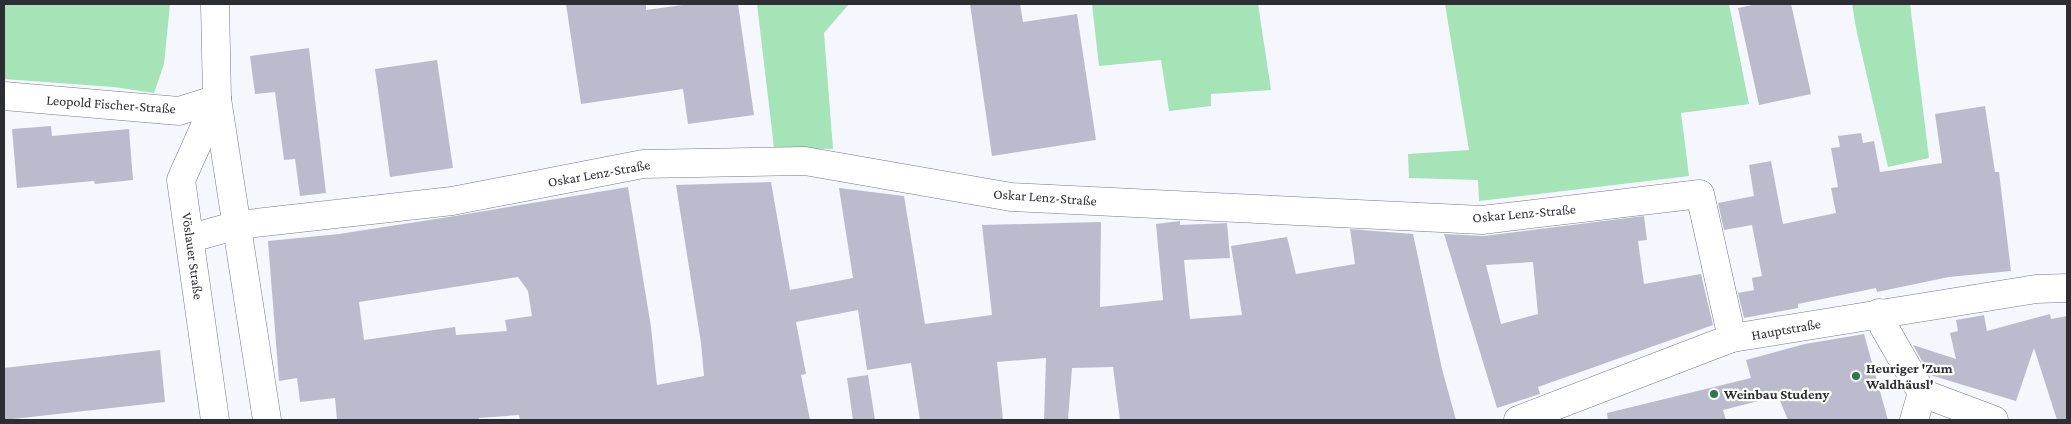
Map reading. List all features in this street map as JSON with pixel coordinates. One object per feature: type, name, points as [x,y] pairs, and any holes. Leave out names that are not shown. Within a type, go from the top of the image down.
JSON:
[{"type":"street","name":"Vöslauer Straße","points":[[215,4],[217,99],[267,420]]},
{"type":"street","name":"Leopold Fischer-Straße","points":[[4,96],[179,110],[217,99]]},
{"type":"street","name":"Vöslauer Straße","points":[[215,420],[191,238],[181,180],[217,99]]},
{"type":"street","name":"Oskar Lenz-Straße","points":[[191,238],[238,225],[452,201],[643,164],[805,161],[1012,198],[1482,220],[1700,194],[1732,338]]},
{"type":"street","name":"Hauptstraße","points":[[1518,420],[1732,338],[2036,289],[2067,288]]},
{"type":"street","points":[[1879,313],[1884,327],[1922,393],[1994,420]]},
{"type":"street","points":[[1914,420],[1922,393]]},
{"type":"green space","points":[[4,4],[170,4],[164,64],[154,93],[114,87],[4,79]]},
{"type":"green space","points":[[757,4],[849,4],[824,33],[833,149],[774,148]]},
{"type":"green space","points":[[1092,4],[1258,4],[1271,90],[1211,94],[1211,106],[1169,111],[1161,60],[1099,66]]},
{"type":"green space","points":[[1445,4],[1729,4],[1749,104],[1681,113],[1689,176],[1479,201],[1478,180],[1409,178],[1408,154],[1469,150]]},
{"type":"green space","points":[[1852,4],[1910,4],[1929,158],[1888,167]]},
{"type":"building","points":[[566,4],[646,4],[646,10],[690,4],[738,4],[754,115],[688,124],[683,89],[581,104]]},
{"type":"building","points":[[970,4],[1020,4],[1023,22],[1077,14],[1096,140],[992,156]]},
{"type":"building","points":[[1757,4],[1791,4],[1811,94],[1759,105],[1738,8]]},
{"type":"building","points":[[309,48],[326,193],[300,196],[295,159],[284,160],[275,92],[255,94],[250,56]]},
{"type":"building","points":[[437,60],[453,168],[390,177],[375,69]]},
{"type":"building","points":[[1985,106],[1995,172],[1999,172],[2011,271],[1949,277],[1877,292],[1876,288],[1798,304],[1798,308],[1744,318],[1738,293],[1754,290],[1752,278],[1762,276],[1752,225],[1724,230],[1718,203],[1754,196],[1749,165],[1771,161],[1783,224],[1836,213],[1831,188],[1838,187],[1831,148],[1840,147],[1838,136],[1861,133],[1863,143],[1874,141],[1880,172],[1942,163],[1935,114]]},
{"type":"building","points":[[51,126],[52,136],[129,129],[133,180],[95,184],[94,181],[17,188],[12,129]]},
{"type":"building","points":[[771,182],[790,290],[853,278],[839,188],[904,196],[925,324],[992,315],[982,225],[1101,222],[1100,307],[1163,300],[1156,224],[1180,221],[1180,225],[1227,223],[1230,258],[1184,260],[1190,319],[1242,315],[1231,246],[1287,237],[1296,274],[1355,264],[1350,229],[1413,234],[1442,369],[1456,420],[1120,420],[1113,367],[1072,368],[1068,420],[1044,420],[1046,358],[997,362],[1003,420],[920,420],[911,363],[867,370],[858,310],[796,322],[806,374],[801,375],[810,420],[520,420],[519,415],[479,418],[479,420],[337,420],[335,398],[300,402],[297,378],[279,381],[268,241],[339,234],[628,187],[651,327],[657,385],[704,376],[701,343],[676,185]],"holes":[[[518,277],[528,291],[532,316],[505,320],[507,331],[456,335],[455,327],[364,340],[359,302]]]},
{"type":"building","points":[[1644,216],[1647,240],[1638,241],[1644,284],[1701,274],[1713,325],[1538,387],[1540,394],[1497,408],[1444,234],[1484,236]],"holes":[[[1533,262],[1538,314],[1501,324],[1486,265]]]},
{"type":"building","points":[[2050,314],[2051,319],[2067,316],[2067,420],[2057,420],[2034,348],[2016,401],[1930,375],[1913,345],[1956,359],[1950,333],[1958,331],[1956,320],[1984,315],[1987,331]]},
{"type":"building","points":[[1864,334],[1888,420],[1788,420],[1778,396],[1723,410],[1726,420],[1608,420],[1607,413],[1751,378],[1746,360],[1805,344]]},
{"type":"building","points":[[160,350],[165,402],[4,420],[4,368]]},
{"type":"building","points":[[868,375],[875,420],[853,420],[847,378]]},
{"type":"place","name":"Heuriger 'Zum Waldhäusl'","points":[[1856,376]]},
{"type":"place","name":"Weinbau Studeny","points":[[1714,394]]}]
